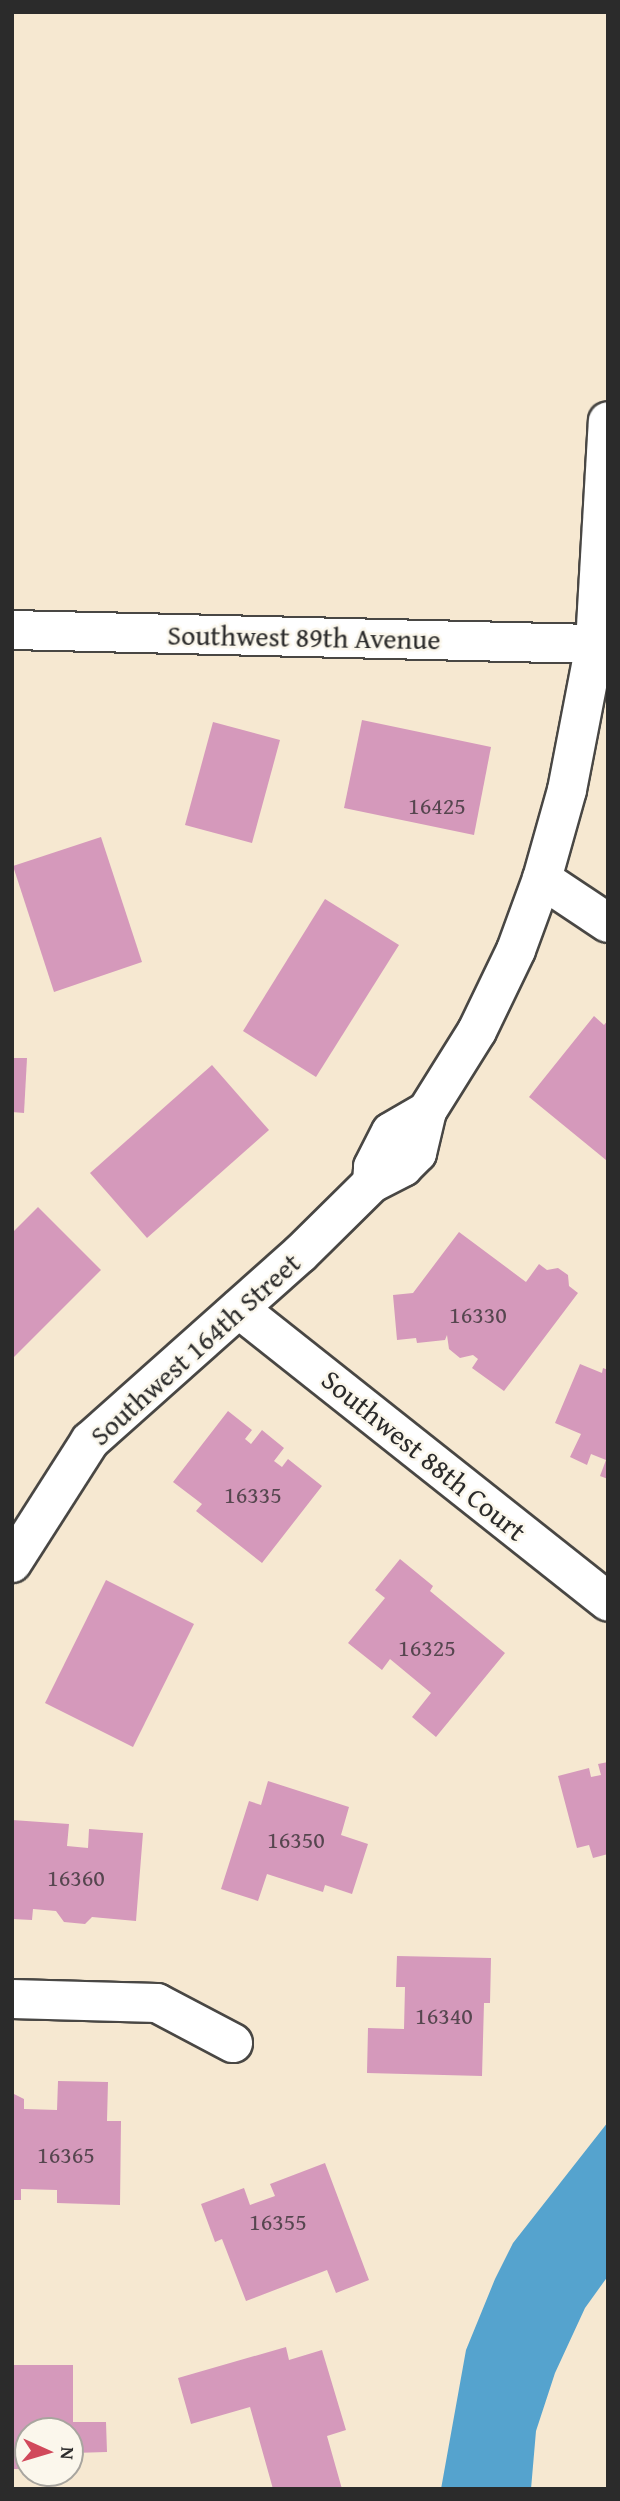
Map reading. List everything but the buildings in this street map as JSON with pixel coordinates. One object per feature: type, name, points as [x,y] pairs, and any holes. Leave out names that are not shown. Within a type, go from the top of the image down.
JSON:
[{"type":"street","name":"Southwest 164th Street","points":[[12,1563],[90,1441],[239,1309],[372,1183],[373,1167],[391,1132],[428,1111],[496,994],[542,879],[567,790],[595,644],[608,421]]},
{"type":"street","name":"Southwest 89th Avenue","points":[[12,631],[595,644]]},
{"type":"street","points":[[542,879],[608,923]]},
{"type":"street","name":"Southwest 88th Court","points":[[239,1309],[608,1601]]},
{"type":"street","points":[[12,1999],[157,2003],[233,2043]]},
{"type":"water","points":[[608,2122],[608,2276],[585,2308],[555,2373],[536,2431],[531,2489],[441,2489],[466,2350],[495,2279],[513,2243]]}]
